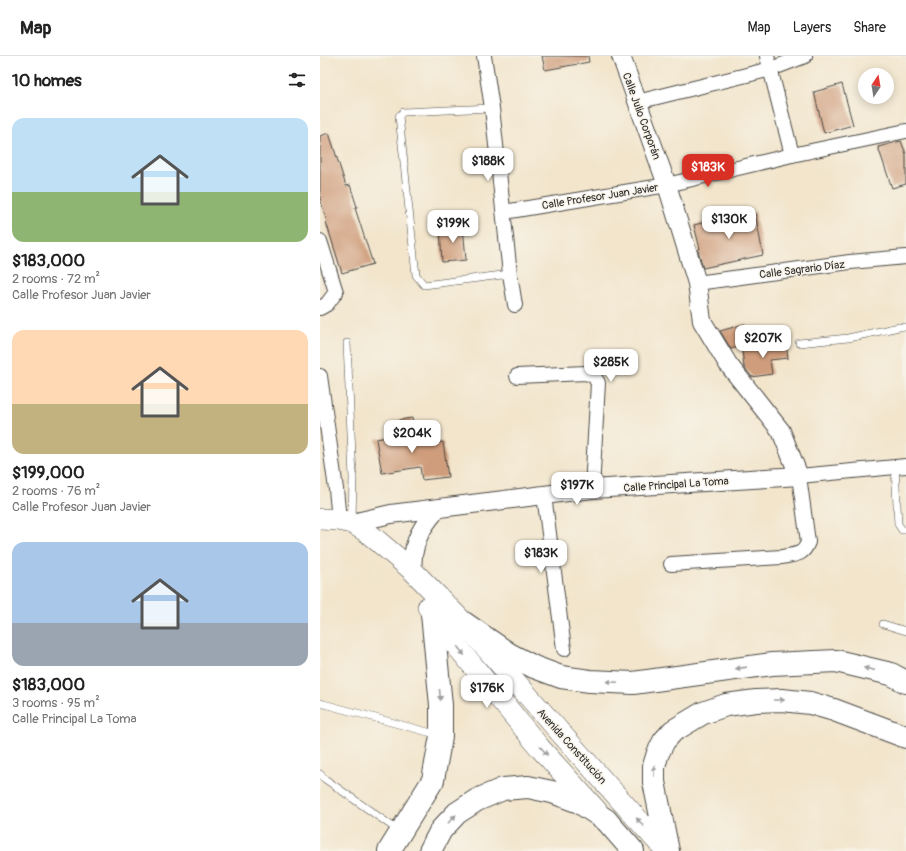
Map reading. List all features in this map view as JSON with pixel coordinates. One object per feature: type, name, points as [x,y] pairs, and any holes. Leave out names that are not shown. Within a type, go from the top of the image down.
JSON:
[{"type":"main road","name":"Avenida Constitución","points":[[337,521],[367,532],[412,570],[464,623],[667,851]]},
{"type":"main road","points":[[412,570],[419,592],[432,614],[540,748],[633,851]]},
{"type":"main road","points":[[389,851],[433,780],[441,736],[441,705],[432,614]]},
{"type":"main road","points":[[464,623],[509,654],[534,667],[561,677],[590,681],[633,683],[772,664],[836,661],[891,674],[906,682]]},
{"type":"main road","points":[[667,851],[654,782],[654,766],[658,753],[664,742],[673,731],[703,713],[726,705],[756,701],[782,700],[810,703],[840,712],[906,737]]},
{"type":"main road","points":[[430,851],[441,830],[457,813],[478,800],[503,789],[528,786],[552,792],[579,802],[606,820]]},
{"type":"street","points":[[484,56],[492,108],[510,274],[515,305]]},
{"type":"street","name":"Calle Julio Corporán","points":[[621,56],[667,185],[697,283],[702,321],[728,364],[781,431],[799,476]]},
{"type":"street","points":[[637,102],[769,63],[805,56]]},
{"type":"street","points":[[769,63],[792,155]]},
{"type":"street","name":"Calle Profesor Juan Javier","points":[[504,212],[667,185],[792,155],[906,131]]},
{"type":"street","points":[[320,241],[336,292],[327,304],[320,308]]},
{"type":"street","name":"Calle Sagrario Díaz","points":[[697,283],[850,262],[906,257]]},
{"type":"street","points":[[517,376],[586,373],[594,376],[598,383],[592,489]]},
{"type":"street","points":[[320,376],[336,489],[337,521]]},
{"type":"street","name":"Calle Principal La Toma","points":[[337,521],[592,489],[799,476],[900,466]]},
{"type":"street","points":[[671,564],[782,557],[800,554],[806,548],[808,542],[799,476]]},
{"type":"street","points":[[544,495],[564,649]]},
{"type":"street","points":[[412,570],[414,551],[419,534],[426,522],[437,509]]},
{"type":"lane","points":[[492,108],[403,112],[399,116],[416,275],[424,285],[510,274]]},
{"type":"lane","points":[[799,343],[848,338],[906,327]]},
{"type":"lane","points":[[337,521],[353,478],[347,343]]},
{"type":"lane","points":[[900,466],[898,524],[902,530],[906,530]]},
{"type":"lane","points":[[883,624],[906,631]]},
{"type":"lane","points":[[320,703],[441,736]]},
{"type":"lane","points":[[320,774],[401,832]]},
{"type":"building","points":[[542,56],[588,56],[589,62],[545,70]]},
{"type":"building","points":[[842,84],[853,125],[824,133],[814,92]]},
{"type":"building","points":[[329,133],[346,186],[350,185],[357,207],[355,208],[373,264],[342,273],[320,198],[320,136]]},
{"type":"building","points":[[901,141],[906,154],[906,184],[892,188],[878,147]]},
{"type":"building","points":[[755,212],[763,255],[703,268],[698,250],[700,249],[694,225],[724,217]]},
{"type":"building","points":[[463,226],[466,260],[442,262],[440,228]]},
{"type":"building","points":[[745,324],[750,344],[731,349],[720,331]]},
{"type":"building","points":[[786,344],[788,358],[770,360],[772,374],[752,377],[744,367],[742,350]]},
{"type":"building","points":[[412,418],[417,445],[443,442],[448,477],[422,480],[420,467],[382,473],[376,439],[401,435],[399,420]]}]
